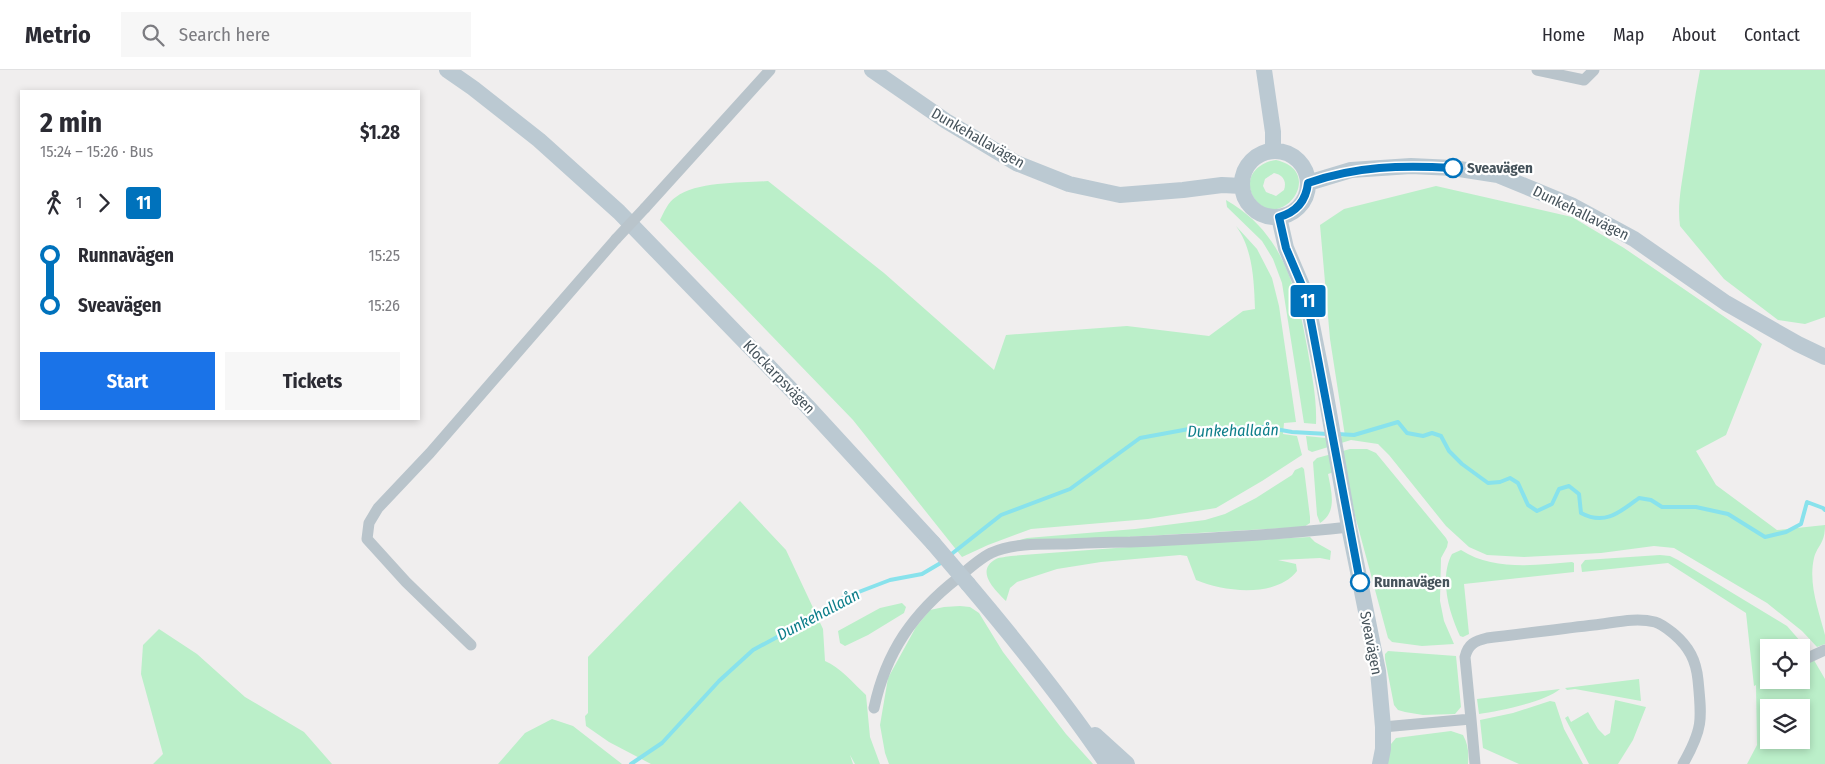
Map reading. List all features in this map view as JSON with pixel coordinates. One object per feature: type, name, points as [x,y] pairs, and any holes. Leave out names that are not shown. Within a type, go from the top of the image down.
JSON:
[{"type":"street","name":"Klockarpsvägen","points":[[447,70],[539,140],[619,212],[807,406],[933,543],[1032,660],[1076,718]]},
{"type":"street","points":[[471,645],[382,557],[368,540],[369,523],[378,508],[430,453],[616,239],[770,70]]},
{"type":"street","name":"Dunkehallavägen","points":[[872,70],[946,121],[1016,163],[1069,184],[1120,195],[1222,185],[1242,186]]},
{"type":"street","points":[[1264,70],[1274,151]]},
{"type":"street","points":[[1537,70],[1584,80],[1594,70]]},
{"type":"street","points":[[1274,151],[1285,153],[1295,158],[1302,165],[1308,183],[1301,204],[1295,210],[1279,217],[1270,216],[1253,208],[1244,194],[1242,186],[1243,178],[1250,163],[1256,157],[1274,151]]},
{"type":"street","name":"Dunkehallavägen","points":[[1308,183],[1351,170],[1411,166],[1453,168],[1498,175],[1573,206],[1634,239],[1726,303],[1798,344],[1825,357]]},
{"type":"street","name":"Sveavägen","points":[[1279,217],[1286,248],[1306,295],[1325,390],[1348,527],[1378,670],[1383,727],[1381,756]]},
{"type":"street","points":[[874,708],[881,680],[906,630],[927,605],[965,572],[992,553],[1012,547],[1039,544],[1160,541],[1348,527]]},
{"type":"street","points":[[1475,764],[1465,657],[1467,649],[1474,642],[1487,638],[1642,620],[1657,623],[1669,630],[1691,652],[1696,664],[1701,716],[1700,730],[1683,764]]},
{"type":"street","points":[[1810,658],[1825,650]]},
{"type":"street","points":[[1076,718],[1107,764]]},
{"type":"street","points":[[1076,718],[1127,764]]},
{"type":"street","points":[[1383,727],[1471,719]]},
{"type":"street","points":[[1376,764],[1381,756]]},
{"type":"green space","points":[[1700,70],[1825,70],[1825,317],[1805,324],[1778,320],[1724,279],[1680,226],[1680,194]]},
{"type":"green space","points":[[1276,160],[1291,167],[1298,176],[1298,187],[1294,197],[1286,205],[1275,209],[1264,207],[1254,198],[1250,184],[1253,173],[1269,161]],"holes":[[[1274,173],[1284,179],[1285,184],[1284,190],[1276,196],[1266,192],[1263,186],[1265,179]]]},
{"type":"green space","points":[[768,181],[884,273],[994,370],[1006,335],[1127,326],[1209,336],[1243,311],[1255,309],[1252,266],[1242,235],[1236,226],[1257,249],[1272,278],[1279,306],[1296,422],[1284,423],[1283,434],[1297,436],[1302,455],[1216,508],[1148,519],[1031,529],[962,557],[853,420],[660,220],[666,207],[676,197],[696,188],[707,185]]},
{"type":"green space","points":[[1436,186],[1572,217],[1624,248],[1762,344],[1726,435],[1696,451],[1716,485],[1777,530],[1825,525],[1823,540],[1814,558],[1812,578],[1825,635],[1825,644],[1817,647],[1802,631],[1767,603],[1674,548],[1654,546],[1601,553],[1524,557],[1487,555],[1469,547],[1446,526],[1378,444],[1351,440],[1312,452],[1308,450],[1306,436],[1326,438],[1345,436],[1330,339],[1320,225],[1344,209]]},
{"type":"green space","points":[[1226,200],[1246,214],[1262,229],[1285,265],[1293,286],[1304,329],[1314,388],[1316,424],[1304,423],[1282,283],[1273,259],[1262,241],[1227,207]]},
{"type":"green space","points":[[1350,449],[1367,449],[1376,453],[1446,538],[1448,542],[1447,547],[1441,558],[1440,601],[1444,621],[1454,644],[1422,646],[1392,642],[1388,638],[1354,512],[1346,468],[1328,474],[1332,494],[1331,507],[1326,518],[1320,523],[1317,515],[1313,462],[1317,458]]},
{"type":"green space","points":[[1302,467],[1304,469],[1310,517],[1310,523],[1304,527],[1016,541],[1027,538],[1135,529],[1205,520],[1225,514],[1256,498]]},
{"type":"green space","points":[[740,501],[786,550],[823,629],[825,661],[841,671],[866,695],[870,737],[880,764],[855,764],[850,755],[853,764],[651,764],[609,742],[586,726],[585,716],[588,713],[588,657]]},
{"type":"green space","points":[[1310,537],[1331,551],[1330,560],[1320,558],[1278,560],[1296,564],[1297,571],[1288,580],[1263,589],[1235,590],[1196,580],[1187,556],[1180,555],[1101,562],[1057,569],[1017,582],[1010,588],[1006,601],[989,581],[987,575],[987,569],[996,559],[1011,556],[1169,544]]},
{"type":"green space","points":[[1461,550],[1473,557],[1501,564],[1529,565],[1572,562],[1574,563],[1574,572],[1464,584],[1469,634],[1463,637],[1460,636],[1452,617],[1446,584],[1448,563],[1452,554]]},
{"type":"green space","points":[[1670,556],[1787,626],[1798,639],[1760,639],[1760,689],[1810,689],[1810,653],[1825,679],[1825,764],[1747,764],[1757,745],[1756,685],[1754,686],[1746,613],[1668,563],[1582,572],[1581,565],[1585,560]]},
{"type":"green space","points":[[902,603],[906,607],[904,613],[868,635],[845,646],[840,643],[838,631],[880,608]]},
{"type":"green space","points":[[960,606],[970,607],[979,613],[1003,652],[1066,734],[1093,764],[889,764],[880,725],[888,678],[916,627],[930,610]]},
{"type":"green space","points":[[159,629],[197,654],[245,697],[304,732],[332,764],[153,764],[163,754],[141,674],[143,645]]},
{"type":"green space","points":[[1388,651],[1456,656],[1461,707],[1455,714],[1423,715],[1398,710],[1394,705],[1385,659],[1385,654]]},
{"type":"green space","points":[[1639,679],[1641,701],[1575,689],[1567,690],[1565,688]]},
{"type":"green space","points":[[1560,689],[1533,702],[1479,714],[1477,699]]},
{"type":"green space","points":[[1615,700],[1646,707],[1633,740],[1618,764],[1589,764],[1565,718],[1568,716],[1571,722],[1588,712],[1598,729],[1605,736],[1610,733]]},
{"type":"green space","points":[[1550,701],[1555,702],[1564,729],[1583,764],[1519,764],[1483,748],[1480,720],[1513,713]]},
{"type":"green space","points":[[552,719],[573,726],[622,764],[498,764],[525,733]]},
{"type":"green space","points":[[1451,731],[1463,735],[1468,749],[1468,764],[1387,764],[1391,744],[1396,738]]},
{"type":"waterway","name":"Dunkehallaån","points":[[1337,434],[1354,435],[1398,422],[1407,433],[1423,436],[1432,433],[1441,436],[1449,451],[1462,464],[1488,483],[1500,482],[1510,478],[1518,483],[1528,505],[1537,511],[1552,504],[1559,489],[1569,486],[1579,494],[1581,513],[1590,517],[1605,518],[1612,516],[1639,498],[1651,500],[1662,507],[1696,507],[1728,514],[1765,537],[1786,532],[1801,524],[1807,502],[1825,510]]},
{"type":"waterway","name":"Dunkehallaån","points":[[949,556],[1001,515],[1070,489],[1140,438],[1189,429],[1265,427],[1292,432],[1328,434]]},
{"type":"waterway","name":"Dunkehallaån","points":[[631,764],[662,743],[719,681],[753,650],[805,622],[843,598],[890,580],[922,574],[944,561]]},
{"type":"bus line","name":"11","points":[[1360,582],[1348,527],[1325,390],[1306,295],[1286,248],[1279,217],[1295,210],[1305,198],[1308,183],[1320,178],[1351,170],[1411,166],[1453,168]]},
{"type":"place","name":"Sveavägen","points":[[1453,168]]},
{"type":"place","name":"Runnavägen","points":[[1360,582]]}]
